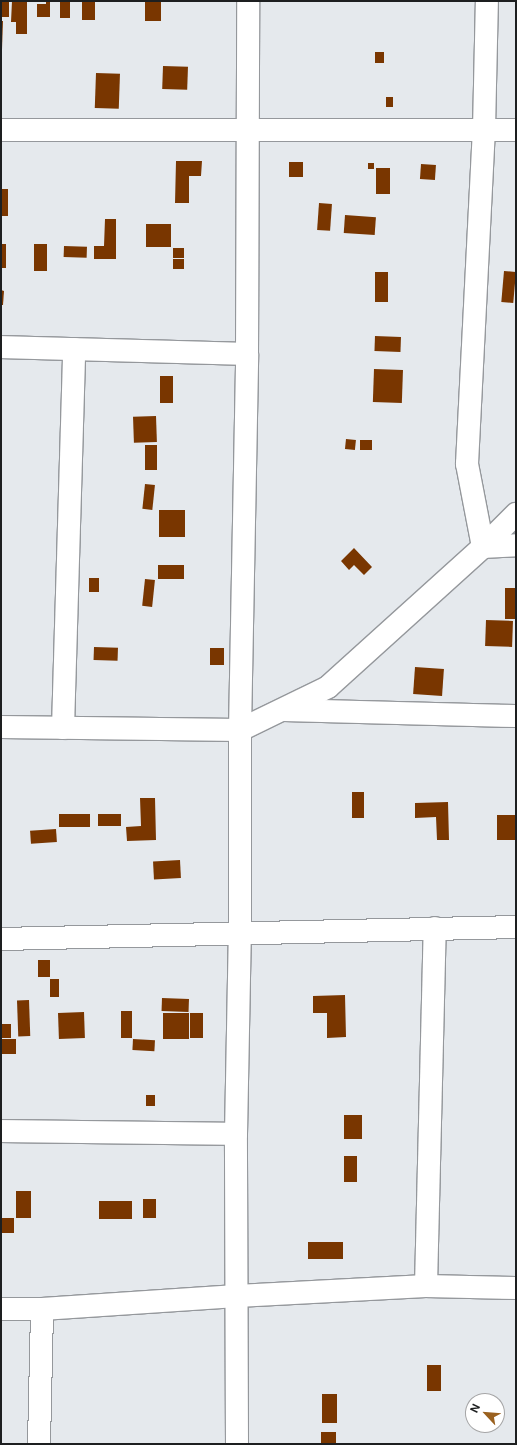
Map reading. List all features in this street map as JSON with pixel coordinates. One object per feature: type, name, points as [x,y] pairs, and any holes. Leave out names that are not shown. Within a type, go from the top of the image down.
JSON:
[{"type":"street","points":[[237,1444],[236,1134],[240,934],[240,730],[247,354],[249,131],[248,1]]},
{"type":"street","points":[[483,547],[467,464],[484,130],[487,1]]},
{"type":"street","points":[[1,130],[516,130]]},
{"type":"street","points":[[1,347],[247,354]]},
{"type":"street","points":[[63,728],[74,349]]},
{"type":"street","points":[[1,727],[240,730],[328,687],[483,547],[516,514]]},
{"type":"street","points":[[483,547],[516,545]]},
{"type":"street","points":[[281,710],[516,716]]},
{"type":"street","points":[[1,939],[516,927]]},
{"type":"street","points":[[426,1286],[435,928]]},
{"type":"street","points":[[1,1131],[236,1134]]},
{"type":"street","points":[[1,1309],[42,1309],[237,1296],[426,1286],[516,1288]]},
{"type":"street","points":[[39,1444],[42,1309]]},
{"type":"building","points":[[1,1],[9,1],[9,17],[1,17]]},
{"type":"building","points":[[12,1],[27,1],[27,34],[16,34],[16,22],[11,22]]},
{"type":"building","points":[[46,1],[50,1],[50,17],[37,17],[37,4],[46,4]]},
{"type":"building","points":[[60,1],[70,1],[70,18],[60,18]]},
{"type":"building","points":[[82,1],[95,1],[95,20],[82,20]]},
{"type":"building","points":[[145,1],[161,1],[161,21],[145,21]]},
{"type":"building","points":[[1,21],[3,21],[2,49],[1,49]]},
{"type":"building","points":[[375,52],[384,52],[384,63],[375,63]]},
{"type":"building","points":[[163,66],[188,67],[187,90],[162,89]]},
{"type":"building","points":[[96,73],[120,74],[119,109],[95,108]]},
{"type":"building","points":[[386,97],[393,97],[393,107],[386,107]]},
{"type":"building","points":[[176,161],[202,161],[201,176],[189,176],[189,203],[175,203]]},
{"type":"building","points":[[289,162],[303,162],[303,177],[289,177]]},
{"type":"building","points":[[368,163],[374,163],[374,169],[368,169]]},
{"type":"building","points":[[421,164],[436,165],[435,180],[420,179]]},
{"type":"building","points":[[376,168],[390,168],[390,194],[376,194]]},
{"type":"building","points":[[1,189],[8,189],[8,216],[1,216]]},
{"type":"building","points":[[319,203],[332,204],[330,231],[317,230]]},
{"type":"building","points":[[345,215],[376,217],[375,235],[344,233]]},
{"type":"building","points":[[105,219],[116,219],[116,259],[94,259],[94,246],[104,246]]},
{"type":"building","points":[[146,224],[171,224],[171,247],[146,247]]},
{"type":"building","points":[[1,244],[6,244],[6,268],[1,268]]},
{"type":"building","points":[[34,244],[47,244],[47,271],[34,271]]},
{"type":"building","points":[[64,246],[87,247],[87,258],[64,257]]},
{"type":"building","points":[[173,248],[184,248],[184,258],[173,258]]},
{"type":"building","points":[[173,259],[184,259],[184,269],[173,269]]},
{"type":"building","points":[[504,271],[516,272],[513,303],[501,302]]},
{"type":"building","points":[[375,272],[388,272],[388,302],[375,302]]},
{"type":"building","points":[[1,290],[4,291],[3,305],[1,305]]},
{"type":"building","points":[[375,336],[401,337],[400,352],[374,351]]},
{"type":"building","points":[[374,369],[403,370],[402,403],[373,402]]},
{"type":"building","points":[[160,376],[173,376],[173,403],[160,403]]},
{"type":"building","points":[[156,416],[157,442],[134,443],[133,417]]},
{"type":"building","points":[[346,439],[356,440],[355,450],[345,449]]},
{"type":"building","points":[[360,440],[372,440],[372,450],[360,450]]},
{"type":"building","points":[[145,445],[157,445],[157,470],[145,470]]},
{"type":"building","points":[[145,484],[155,485],[152,510],[142,509]]},
{"type":"building","points":[[159,510],[185,510],[185,537],[159,537]]},
{"type":"building","points":[[354,548],[372,567],[364,575],[354,565],[349,570],[341,561]]},
{"type":"building","points":[[158,565],[184,565],[184,579],[158,579]]},
{"type":"building","points":[[89,578],[99,578],[99,592],[89,592]]},
{"type":"building","points":[[145,579],[155,580],[152,607],[142,606]]},
{"type":"building","points":[[505,588],[516,588],[516,619],[505,619]]},
{"type":"building","points":[[486,620],[513,621],[512,647],[485,646]]},
{"type":"building","points":[[94,647],[118,648],[118,661],[94,660]]},
{"type":"building","points":[[210,648],[224,648],[224,665],[210,665]]},
{"type":"building","points":[[415,667],[444,669],[442,696],[413,694]]},
{"type":"building","points":[[352,792],[364,792],[364,818],[352,818]]},
{"type":"building","points":[[140,798],[155,798],[156,840],[127,841],[126,827],[141,826]]},
{"type":"building","points":[[448,802],[449,840],[437,840],[436,817],[415,818],[415,803]]},
{"type":"building","points":[[59,814],[90,814],[90,827],[59,827]]},
{"type":"building","points":[[98,814],[121,814],[121,826],[98,826]]},
{"type":"building","points":[[497,815],[516,815],[516,840],[497,840]]},
{"type":"building","points":[[56,829],[57,842],[31,844],[30,831]]},
{"type":"building","points":[[180,860],[181,878],[154,879],[153,861]]},
{"type":"building","points":[[38,960],[50,960],[50,977],[38,977]]},
{"type":"building","points":[[50,979],[59,979],[59,997],[50,997]]},
{"type":"building","points":[[345,995],[346,1037],[327,1038],[327,1013],[313,1013],[313,996]]},
{"type":"building","points":[[162,998],[189,999],[189,1012],[162,1011]]},
{"type":"building","points":[[17,1000],[29,1000],[30,1036],[18,1036]]},
{"type":"building","points":[[121,1011],[132,1011],[132,1038],[121,1038]]},
{"type":"building","points":[[84,1012],[85,1038],[59,1039],[58,1013]]},
{"type":"building","points":[[163,1013],[189,1013],[189,1039],[163,1039]]},
{"type":"building","points":[[190,1013],[203,1013],[203,1038],[190,1038]]},
{"type":"building","points":[[1,1024],[11,1024],[11,1038],[1,1038]]},
{"type":"building","points":[[1,1039],[16,1039],[16,1054],[1,1054]]},
{"type":"building","points":[[133,1039],[155,1040],[154,1051],[132,1050]]},
{"type":"building","points":[[146,1095],[155,1095],[155,1106],[146,1106]]},
{"type":"building","points":[[344,1115],[362,1115],[362,1139],[344,1139]]},
{"type":"building","points":[[344,1156],[357,1156],[357,1182],[344,1182]]},
{"type":"building","points":[[16,1191],[31,1191],[31,1218],[16,1218]]},
{"type":"building","points":[[143,1199],[156,1199],[156,1218],[143,1218]]},
{"type":"building","points":[[99,1201],[132,1201],[132,1219],[99,1219]]},
{"type":"building","points":[[1,1218],[14,1218],[14,1233],[1,1233]]},
{"type":"building","points":[[308,1242],[343,1242],[343,1259],[308,1259]]},
{"type":"building","points":[[427,1365],[441,1365],[441,1391],[427,1391]]},
{"type":"building","points":[[322,1394],[337,1394],[337,1423],[322,1423]]},
{"type":"building","points":[[321,1432],[336,1432],[336,1444],[321,1444]]}]
